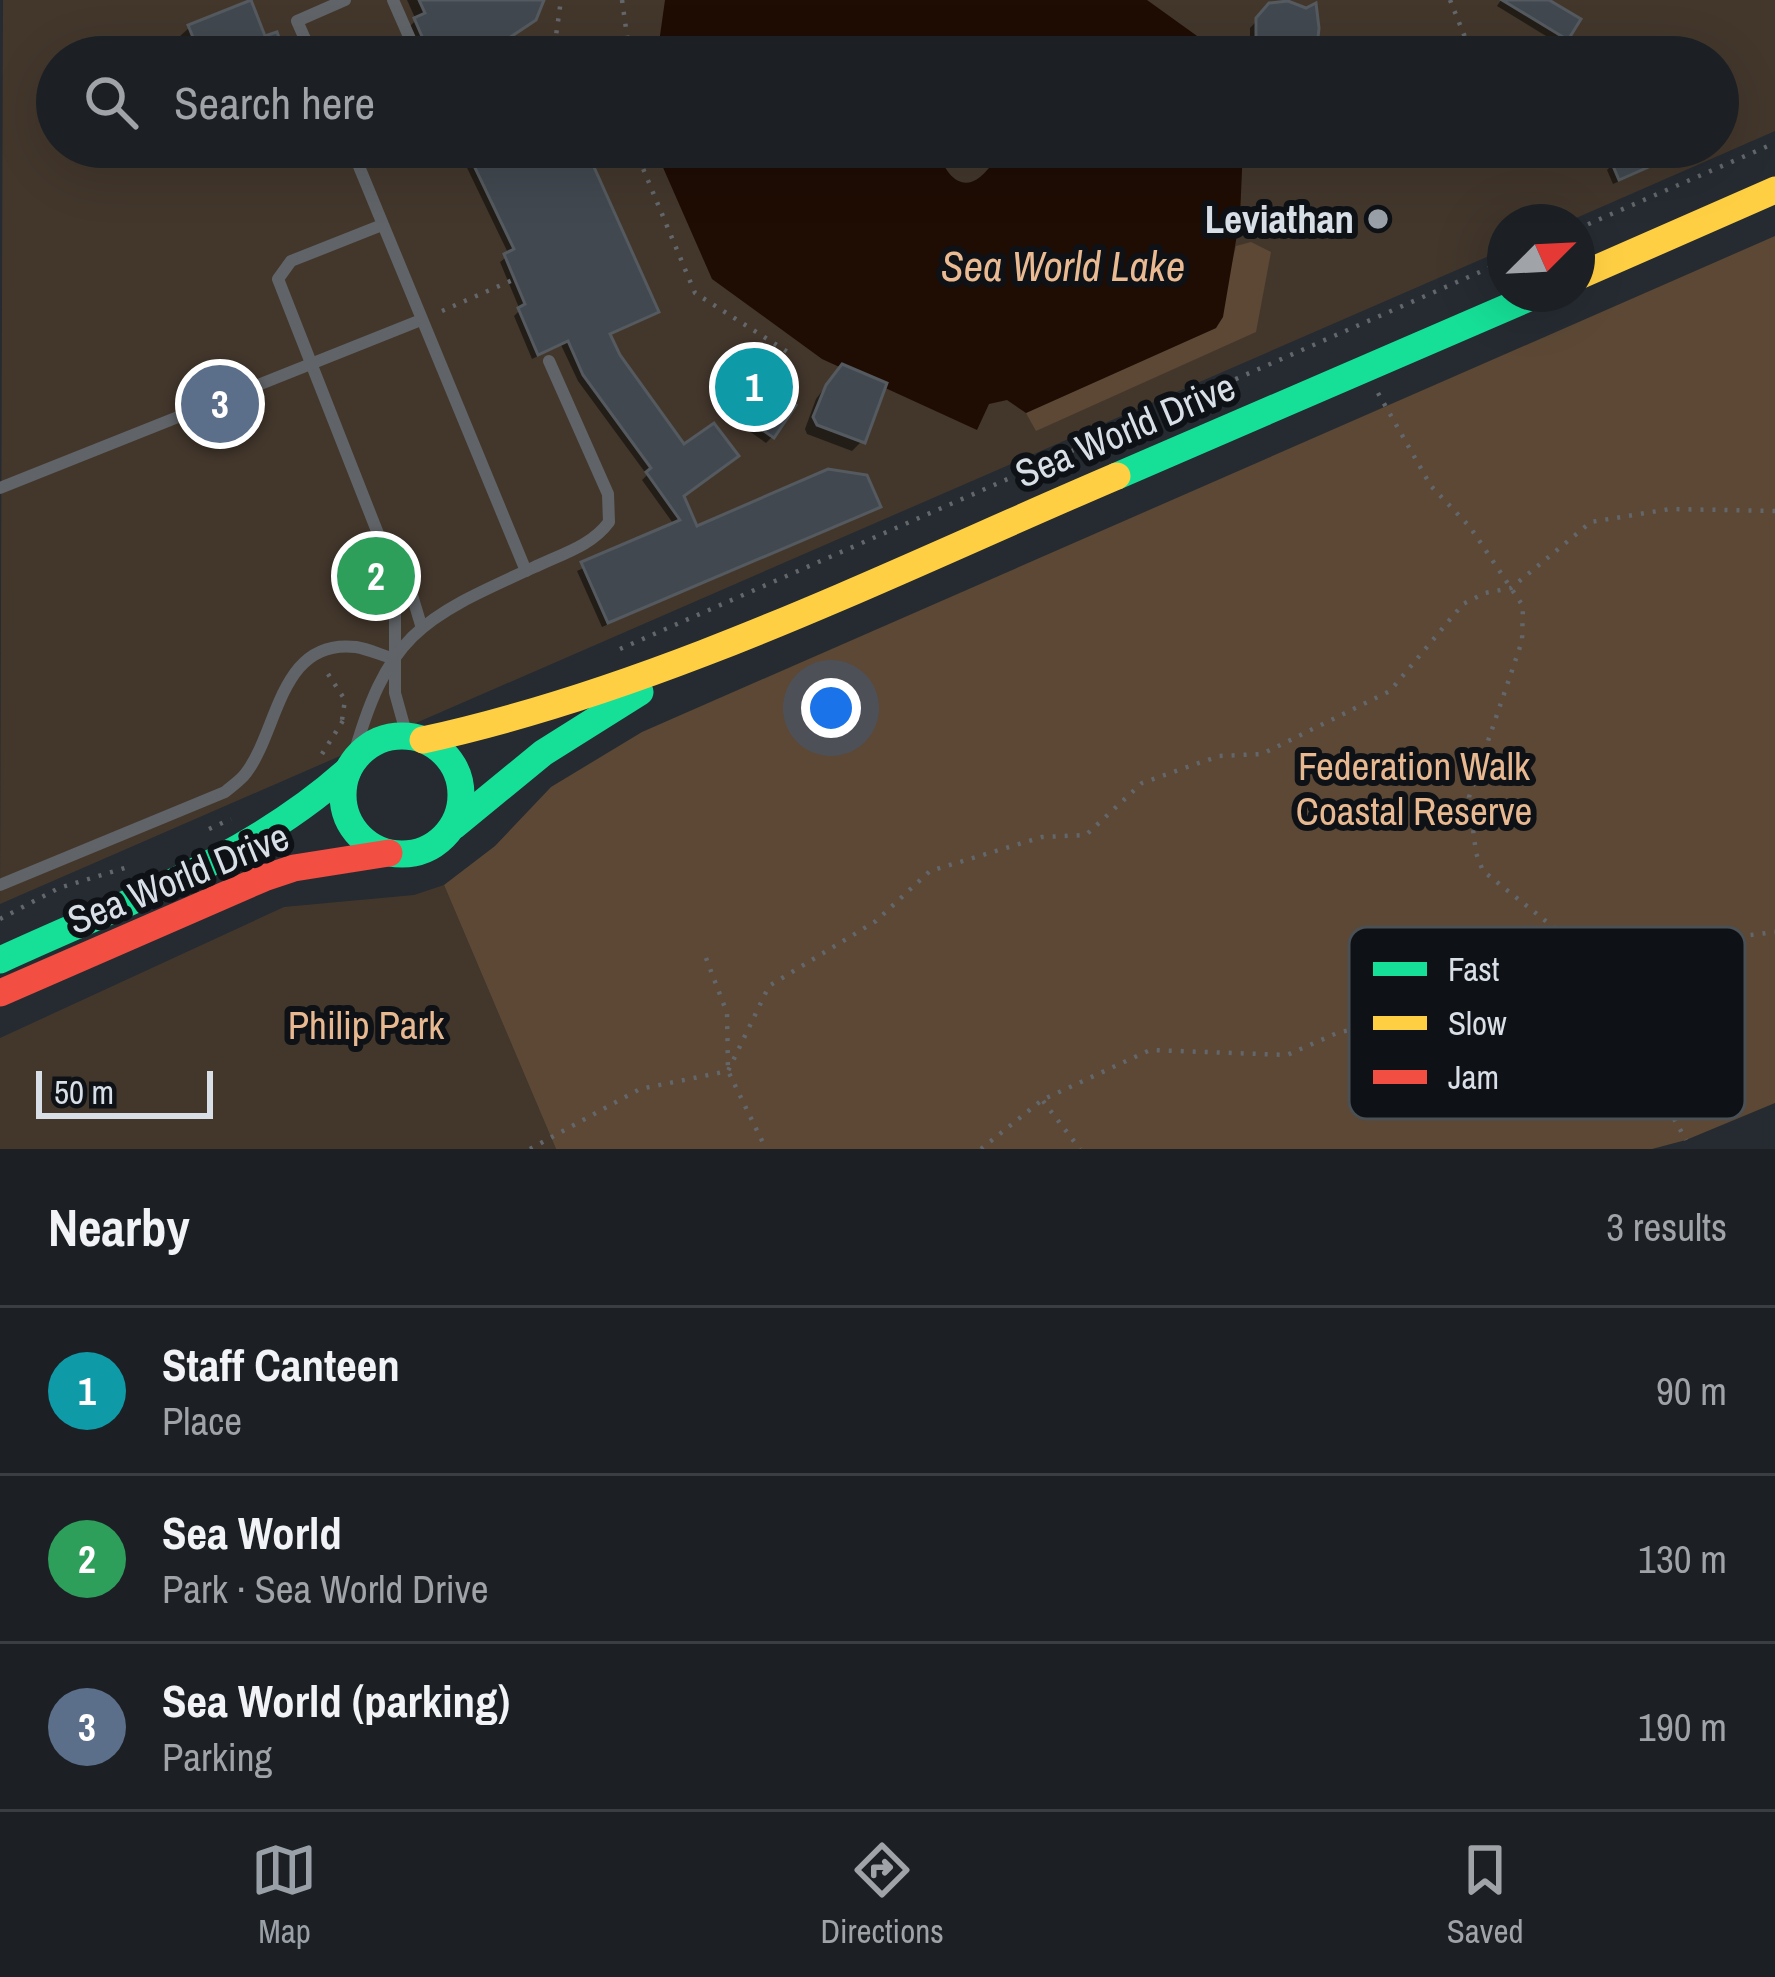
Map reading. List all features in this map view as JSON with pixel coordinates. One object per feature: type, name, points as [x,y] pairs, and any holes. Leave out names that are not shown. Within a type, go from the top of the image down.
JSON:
[{"type":"street","points":[[1595,269],[1775,190]]},
{"type":"street","name":"Sea World Drive","points":[[415,738],[506,722],[742,637],[1497,312]]},
{"type":"street","name":"Sea World Drive","points":[[453,826],[566,735],[742,637]]},
{"type":"street","points":[[415,738],[450,760],[458,776],[460,810],[453,826],[425,850],[389,853],[372,847],[348,819],[343,801],[349,767],[375,742],[415,738]]},
{"type":"street","name":"Sea World Drive","points":[[0,960],[239,849],[311,803],[349,767]]},
{"type":"street","name":"Sea World Drive","points":[[0,993],[264,878],[294,868],[389,853]]},
{"type":"lane","points":[[304,36],[297,21],[345,0]]},
{"type":"lane","points":[[393,0],[409,36]]},
{"type":"lane","points":[[359,168],[526,571]]},
{"type":"lane","points":[[382,225],[291,261],[281,271],[281,289],[386,554],[395,587],[394,693],[415,738]]},
{"type":"lane","points":[[0,488],[421,320]]},
{"type":"lane","points":[[349,767],[392,658],[421,625],[468,596],[589,543],[609,522],[608,494],[549,361]]},
{"type":"lane","points":[[386,554],[411,592],[421,625]]},
{"type":"lane","points":[[0,885],[225,792],[246,774],[278,700],[308,659],[354,647],[392,658]]},
{"type":"path","points":[[555,36],[557,0]]},
{"type":"path","points":[[622,0],[627,36]]},
{"type":"path","points":[[1450,0],[1465,36]]},
{"type":"path","points":[[1739,158],[1775,142]]},
{"type":"path","points":[[643,168],[695,293],[794,356]]},
{"type":"path","points":[[1595,222],[1716,168]]},
{"type":"path","points":[[622,648],[1487,269]]},
{"type":"path","points":[[442,311],[515,279]]},
{"type":"path","points":[[1365,370],[1431,486],[1470,527],[1522,606],[1522,640],[1469,797],[1476,853],[1484,871],[1554,927]]},
{"type":"path","points":[[728,1071],[770,986],[876,921],[930,871],[1042,838],[1086,836],[1142,783],[1220,756],[1262,754],[1390,691],[1463,604],[1485,592],[1511,588],[1592,522],[1670,509],[1775,511]]},
{"type":"path","points":[[315,763],[342,720],[345,700],[328,674]]},
{"type":"path","points":[[342,720],[366,716]]},
{"type":"path","points":[[199,834],[236,817]]},
{"type":"path","points":[[0,919],[58,888],[141,863]]},
{"type":"path","points":[[1745,936],[1775,932]]},
{"type":"path","points":[[706,958],[727,1012],[728,1071],[766,1149]]},
{"type":"path","points":[[981,1149],[1042,1100],[1150,1050],[1287,1055],[1349,1030]]},
{"type":"path","points":[[530,1149],[640,1090],[728,1071]]},
{"type":"path","points":[[1042,1100],[1080,1149]]},
{"type":"path","points":[[1674,1119],[1686,1140]]},
{"type":"green space","points":[[3,0],[1775,0],[1775,131],[1739,147],[1739,36],[36,36],[36,168],[1690,168],[1595,210],[1595,204],[1487,204],[1487,257],[0,904]]},
{"type":"green space","name":"Federation Walk Coastal Reserve","points":[[1775,236],[1775,1103],[1745,1115],[1745,927],[1349,927],[1349,1119],[1737,1119],[1652,1149],[556,1149],[444,885],[495,846],[551,787],[642,732]]},
{"type":"green space","points":[[1251,242],[1271,252],[1256,332],[1036,431],[1026,413],[1216,328],[1236,246]]},
{"type":"green space","name":"Philip Park","points":[[444,885],[556,1149],[0,1149],[0,1038],[284,907],[414,895]]},
{"type":"water","points":[[665,0],[1147,0],[1197,36],[660,36]]},
{"type":"water","name":"Sea World Lake","points":[[663,168],[945,168],[954,178],[969,182],[989,168],[1242,168],[1240,217],[1223,317],[1216,328],[1026,413],[1007,400],[989,404],[977,430],[822,359],[712,279]]},
{"type":"building","points":[[251,0],[265,36],[192,36],[188,25]]},
{"type":"building","points":[[419,0],[544,0],[536,20],[512,36],[422,36],[414,18],[425,13]]},
{"type":"building","points":[[1502,0],[1549,0],[1581,19],[1570,36],[1561,36]]},
{"type":"building","points":[[1288,1],[1306,8],[1316,3],[1318,36],[1256,36],[1256,18],[1269,3]]},
{"type":"building","points":[[475,168],[594,168],[659,312],[610,334],[620,355],[684,444],[714,423],[739,456],[684,496],[697,526],[828,469],[867,475],[881,507],[608,623],[581,562],[680,520],[646,472],[651,468],[583,375],[568,341],[538,355],[518,308],[525,304],[504,254],[514,249]]},
{"type":"building","points":[[1614,168],[1646,168],[1619,180]]},
{"type":"building","points":[[842,364],[887,383],[865,443],[817,425],[813,417],[826,385]]},
{"type":"building","points":[[748,370],[796,405],[774,438],[726,405]]},
{"type":"traffic: fast","points":[[1117,476],[1496,312]]},
{"type":"traffic: fast","points":[[454,826],[543,753],[640,692]]},
{"type":"traffic: fast","points":[[402,736],[425,740],[444,753],[457,772],[461,795],[457,818],[444,837],[425,850],[402,854],[379,850],[360,837],[347,818],[343,795],[347,772],[360,753],[379,740],[402,736]]},
{"type":"traffic: fast","points":[[0,960],[226,855],[269,830],[348,770]]},
{"type":"traffic: slow","points":[[1595,269],[1775,190]]},
{"type":"traffic: slow","points":[[423,740],[512,718],[688,659],[1117,476]]},
{"type":"traffic: jam","points":[[0,993],[264,878],[294,868],[389,853]]},
{"type":"place","name":"Leviathan","points":[[1378,219]]},
{"type":"place","name":"Staff Canteen","points":[[754,387]]},
{"type":"place","name":"Sea World (parking)","points":[[220,404]]},
{"type":"place","name":"Sea World","points":[[376,576]]}]
